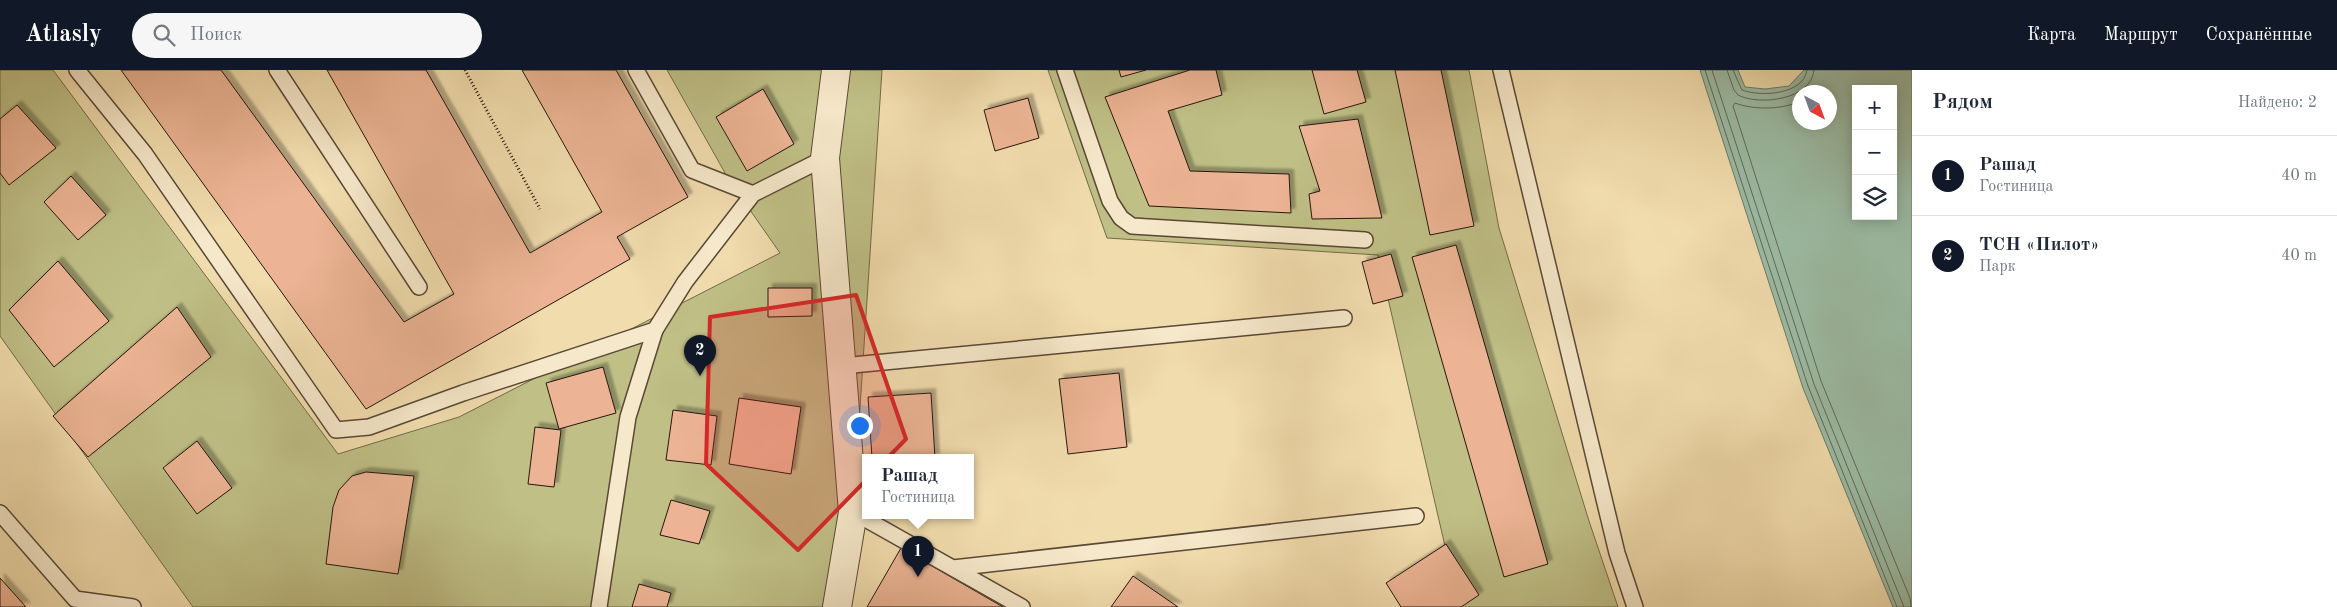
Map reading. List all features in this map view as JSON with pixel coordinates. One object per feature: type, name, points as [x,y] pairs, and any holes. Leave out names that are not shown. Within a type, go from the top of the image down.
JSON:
[{"type":"street","points":[[836,70],[826,158],[853,512],[837,607]]},
{"type":"lane","points":[[78,70],[145,154],[247,305],[336,430],[369,427],[463,393],[655,330]]},
{"type":"lane","points":[[278,70],[419,287]]},
{"type":"lane","points":[[636,70],[692,170],[753,194]]},
{"type":"lane","points":[[1065,70],[1110,201],[1121,218],[1132,226],[1365,240]]},
{"type":"lane","points":[[1501,70],[1617,552],[1635,607]]},
{"type":"lane","points":[[599,607],[628,417],[655,330],[685,282],[753,194],[826,158]]},
{"type":"lane","points":[[842,366],[1344,318]]},
{"type":"lane","points":[[853,512],[862,517]]},
{"type":"lane","points":[[0,513],[76,599],[133,607]]},
{"type":"lane","points":[[953,568],[1416,516]]},
{"type":"lane","points":[[866,519],[1022,607]]},
{"type":"path","points":[[465,70],[540,209]]},
{"type":"highlighted area","points":[[856,295],[906,439],[798,550],[706,464],[710,317]]},
{"type":"green space","points":[[0,70],[53,70],[338,454],[459,417],[780,253],[729,180],[667,70],[882,70],[847,607],[193,607],[0,336]]},
{"type":"green space","points":[[1048,70],[1469,70],[1499,228],[1589,521],[1618,607],[1459,607],[1378,255],[1107,238]]},
{"type":"water","points":[[1700,70],[1738,70],[1745,87],[1765,89],[1789,86],[1804,70],[1912,70],[1912,607],[1893,607],[1803,388]]},
{"type":"building","points":[[121,70],[221,70],[404,322],[454,294],[327,70],[426,70],[530,253],[602,212],[522,70],[616,70],[688,197],[617,237],[630,259],[366,409]]},
{"type":"building","points":[[1119,70],[1146,70],[1121,77]]},
{"type":"building","points":[[1190,70],[1216,70],[1222,95],[1168,111],[1190,171],[1289,174],[1291,213],[1149,206],[1105,97]]},
{"type":"building","points":[[1312,70],[1357,70],[1366,102],[1324,114]]},
{"type":"building","points":[[1395,70],[1441,70],[1474,226],[1430,235]]},
{"type":"building","points":[[763,89],[794,144],[747,171],[716,117]]},
{"type":"building","points":[[1028,98],[1039,138],[995,151],[984,110]]},
{"type":"building","points":[[17,105],[56,148],[9,185],[0,173],[0,119]]},
{"type":"building","points":[[1358,119],[1382,218],[1312,219],[1309,194],[1320,191],[1299,126]]},
{"type":"building","points":[[71,176],[106,215],[78,240],[44,202]]},
{"type":"building","points":[[1456,245],[1548,564],[1504,577],[1412,257]]},
{"type":"building","points":[[1391,254],[1403,296],[1373,304],[1362,262]]},
{"type":"building","points":[[58,261],[109,321],[54,367],[9,310]]},
{"type":"building","points":[[768,288],[812,288],[812,316],[768,317]]},
{"type":"building","points":[[177,307],[211,357],[88,457],[53,416]]},
{"type":"building","points":[[603,367],[616,413],[559,429],[546,383]]},
{"type":"building","points":[[1119,373],[1127,447],[1068,454],[1059,379]]},
{"type":"building","points":[[931,393],[935,454],[872,454],[868,397]]},
{"type":"building","points":[[739,398],[801,407],[791,474],[729,464]]},
{"type":"building","points":[[673,410],[717,416],[711,465],[666,460]]},
{"type":"building","points":[[535,427],[561,430],[554,487],[528,484]]},
{"type":"building","points":[[197,441],[232,488],[197,514],[163,468]]},
{"type":"building","points":[[366,472],[414,476],[398,574],[326,564],[333,507],[339,490],[352,476]]},
{"type":"building","points":[[671,500],[710,511],[699,544],[660,535]]},
{"type":"building","points":[[1446,544],[1479,595],[1461,607],[1401,607],[1386,583]]},
{"type":"building","points":[[901,548],[1003,607],[867,607]]},
{"type":"building","points":[[1133,576],[1178,607],[1111,607]]},
{"type":"building","points":[[0,578],[26,607],[0,607]]},
{"type":"building","points":[[639,584],[671,593],[667,607],[632,607]]},
{"type":"place","name":"ТСН «Пилот»","points":[[700,376]]},
{"type":"place","name":"Рашад","points":[[918,577]]}]
